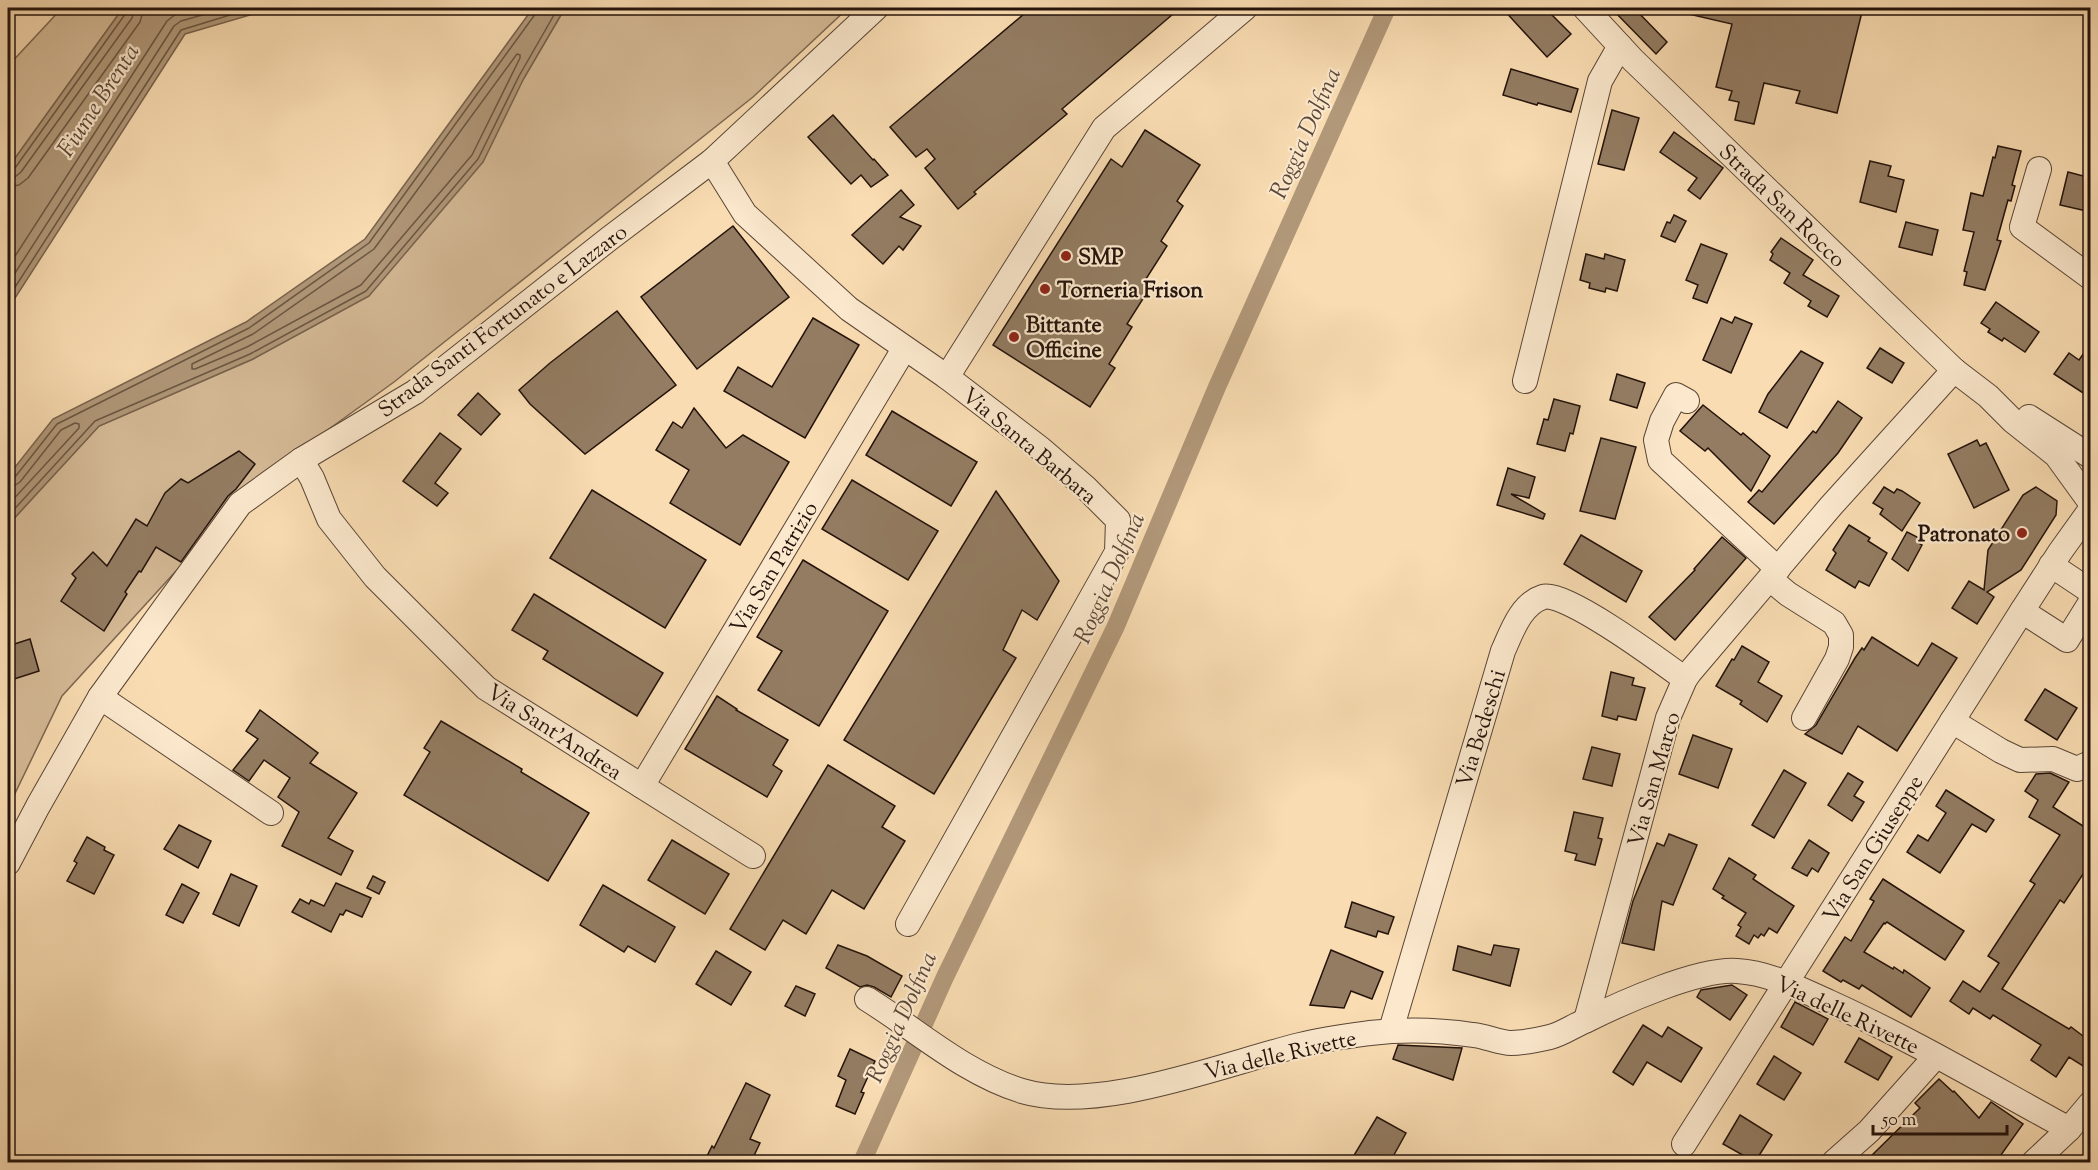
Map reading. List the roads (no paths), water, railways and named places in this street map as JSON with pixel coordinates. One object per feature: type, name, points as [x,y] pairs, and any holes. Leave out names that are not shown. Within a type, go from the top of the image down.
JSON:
[{"type":"street","name":"Strada Santi Fortunato e Lazzaro","points":[[8,863],[100,697],[240,504],[301,460],[415,392],[610,238],[712,161],[876,8]]},
{"type":"street","points":[[947,377],[1104,128],[1245,8]]},
{"type":"street","name":"Strada San Rocco","points":[[1585,8],[1691,117],[1954,370],[2056,455],[2076,480],[2090,514]]},
{"type":"street","points":[[1525,381],[1600,81],[1620,46]]},
{"type":"street","name":"Via Santa Barbara","points":[[712,161],[745,213],[849,309],[947,377],[1041,448],[1086,487],[1118,520],[1118,552],[908,924]]},
{"type":"street","points":[[2039,169],[2022,227],[2091,277]]},
{"type":"street","name":"Via San Patrizio","points":[[642,786],[904,348]]},
{"type":"street","name":"Via San Marco","points":[[1586,1020],[1668,718],[1685,679],[1831,506],[1954,370]]},
{"type":"street","points":[[1687,401],[1676,395],[1662,421],[1656,440],[1660,460],[1774,574],[1788,594],[1834,623],[1841,635],[1841,647],[1837,659],[1804,718]]},
{"type":"street","name":"Strada San Rocco","points":[[1988,396],[2026,415],[2091,458]]},
{"type":"street","points":[[2076,480],[2091,458]]},
{"type":"street","name":"Via Sant'Andrea","points":[[301,460],[312,478],[328,519],[369,569],[486,688],[753,856]]},
{"type":"street","name":"Via San Giuseppe","points":[[1684,1144],[2022,611],[2056,559],[2090,514]]},
{"type":"street","points":[[2056,559],[2091,591]]},
{"type":"street","name":"Via Bedeschi","points":[[1390,1030],[1503,651],[1520,615],[1530,604],[1545,596],[1561,599],[1591,615],[1685,679]]},
{"type":"street","points":[[2022,611],[2067,640],[2091,603]]},
{"type":"street","points":[[100,697],[272,813]]},
{"type":"street","points":[[1952,721],[2020,760],[2053,759],[2077,769],[2091,763]]},
{"type":"street","name":"Via delle Rivette","points":[[867,999],[902,1020],[961,1062],[993,1079],[1022,1091],[1052,1096],[1095,1095],[1155,1085],[1341,1036],[1390,1030],[1425,1030],[1475,1035],[1509,1043],[1535,1040],[1556,1035],[1661,989],[1713,972],[1738,971],[1786,983],[1868,1020],[2069,1129]]},
{"type":"street","name":"Via delle Rivette","points":[[1834,1162],[1869,1131],[1936,1056]]},
{"type":"street","points":[[2034,1162],[2069,1129],[2091,1104]]},
{"type":"water","name":"Fiume Brenta","points":[[123,8],[274,8],[185,34],[8,309],[8,168]]},
{"type":"water","points":[[533,8],[565,8],[524,78],[483,162],[369,296],[253,359],[99,426],[8,525],[8,476],[53,419],[246,322],[365,239]]},
{"type":"waterway","name":"Roggia Dolfina","points":[[862,1162],[945,977],[1116,626],[1217,387],[1387,8]]},
{"type":"place","name":"SMP","points":[[1066,256]]},
{"type":"place","name":"Torneria Frison","points":[[1045,289]]},
{"type":"place","name":"Bittante Officine","points":[[1014,337]]},
{"type":"place","name":"Patronato","points":[[2022,533]]}]
